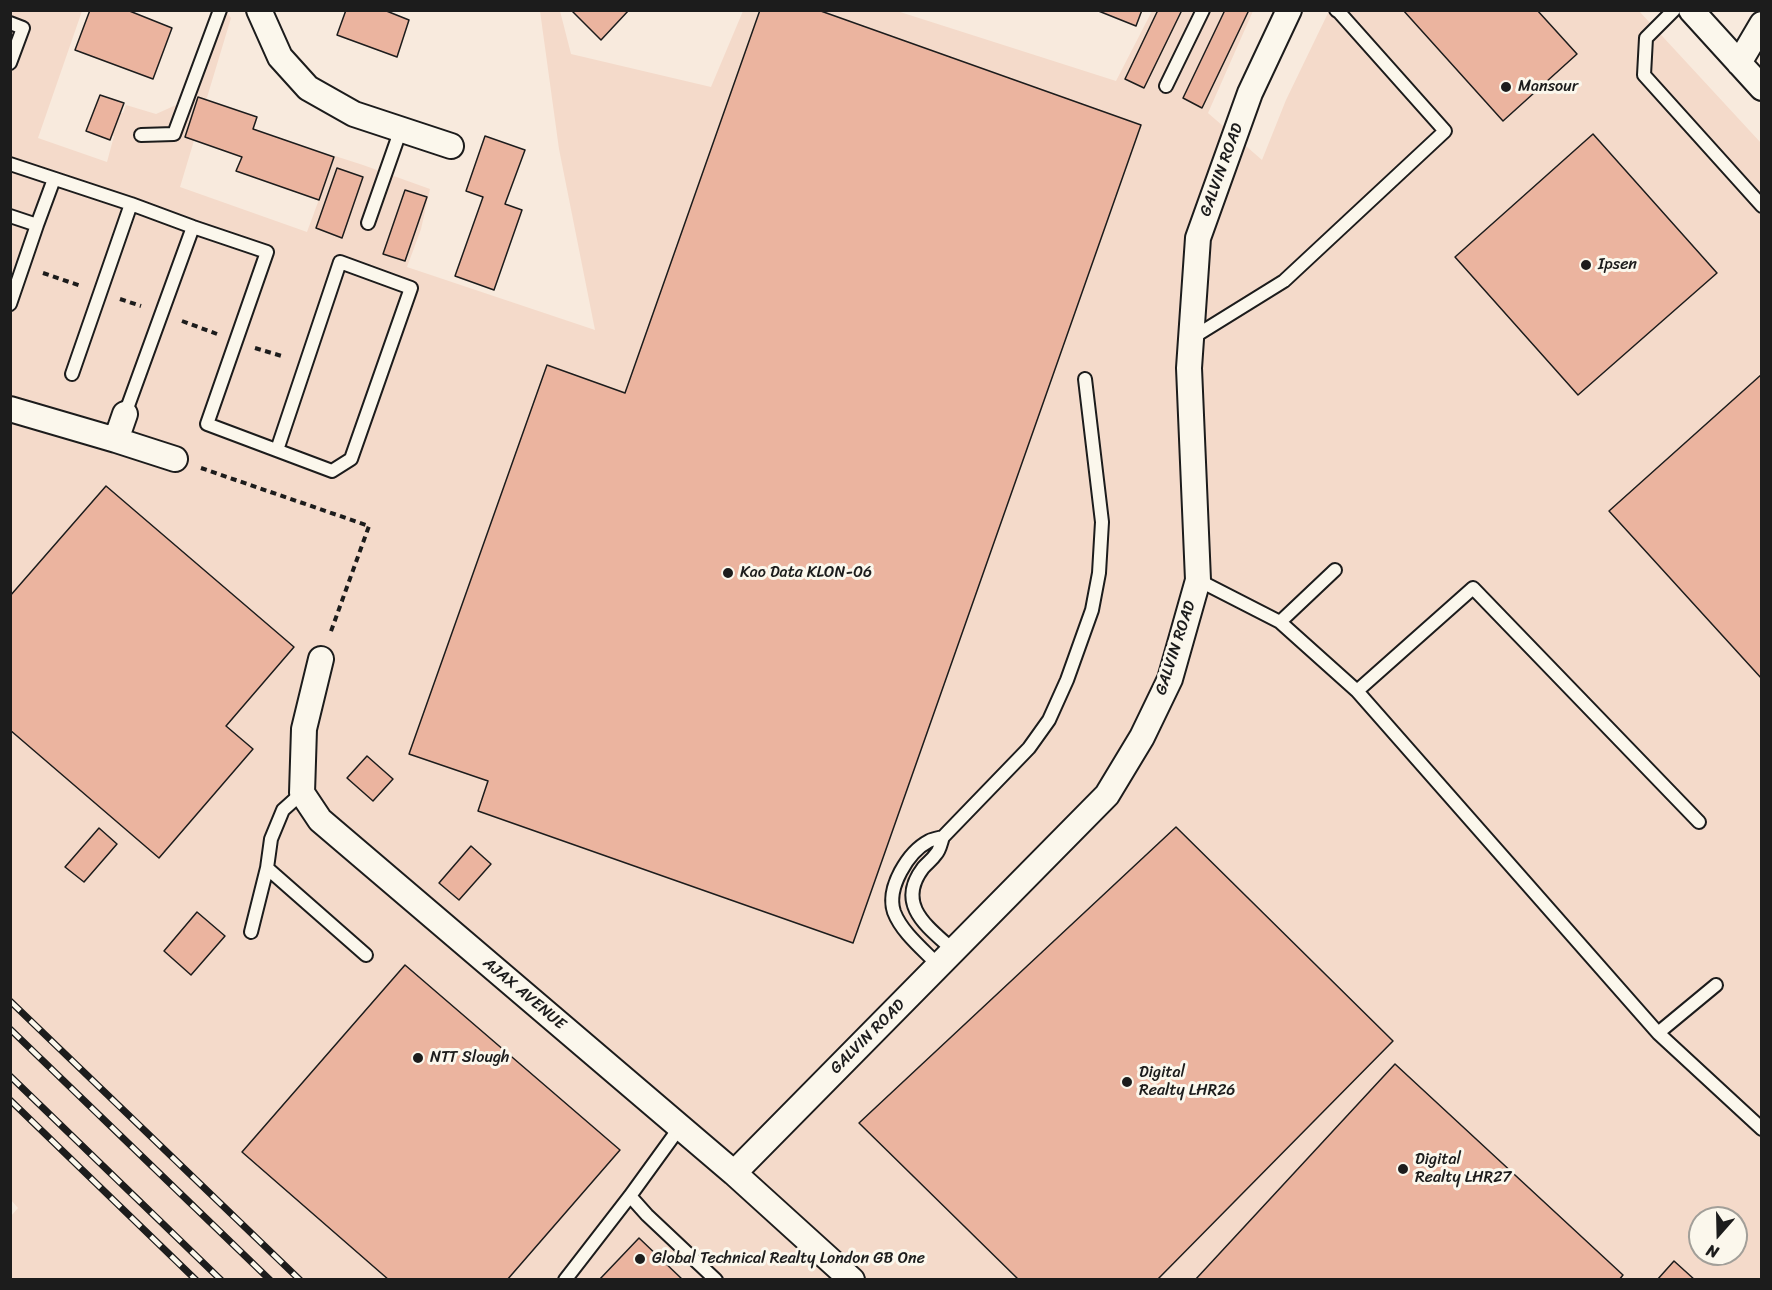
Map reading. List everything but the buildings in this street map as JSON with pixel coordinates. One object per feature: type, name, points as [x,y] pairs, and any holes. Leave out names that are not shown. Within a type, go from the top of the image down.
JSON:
[{"type":"street","name":"GALVIN ROAD","points":[[734,1173],[1107,795],[1142,737],[1170,679],[1198,579],[1190,368],[1198,238],[1250,93],[1288,10]]},
{"type":"street","points":[[1691,10],[1761,88]]},
{"type":"street","points":[[264,12],[280,57],[308,88],[354,114],[451,146]]},
{"type":"street","points":[[1739,63],[1761,24]]},
{"type":"street","points":[[10,409],[175,459]]},
{"type":"street","points":[[116,440],[125,414]]},
{"type":"street","points":[[302,793],[304,729],[321,659]]},
{"type":"street","name":"AJAX AVENUE","points":[[302,793],[320,820],[734,1173],[852,1280]]},
{"type":"lane","points":[[141,135],[174,134],[220,10]]},
{"type":"lane","points":[[1166,86],[1203,10]]},
{"type":"lane","points":[[1192,338],[1284,281],[1445,131],[1336,10]]},
{"type":"lane","points":[[1674,10],[1646,38],[1644,75],[1761,206]]},
{"type":"lane","points":[[10,23],[23,28],[10,63]]},
{"type":"lane","points":[[368,223],[401,129]]},
{"type":"lane","points":[[10,164],[267,252],[207,424],[332,471],[351,459],[411,288],[340,262],[277,450]]},
{"type":"lane","points":[[10,304],[54,179]]},
{"type":"lane","points":[[72,374],[131,204]]},
{"type":"lane","points":[[10,216],[37,225]]},
{"type":"lane","points":[[125,414],[193,227]]},
{"type":"lane","points":[[946,958],[916,913],[911,896],[914,884],[922,869],[938,853],[943,837],[1023,754],[1049,720],[1092,610],[1099,573],[1102,522],[1085,379]]},
{"type":"lane","points":[[1280,622],[1335,570]]},
{"type":"lane","points":[[1198,579],[1280,622],[1357,691],[1658,1033],[1761,1129]]},
{"type":"lane","points":[[1357,691],[1473,588],[1699,822]]},
{"type":"lane","points":[[251,932],[267,868],[271,839],[283,810],[302,793]]},
{"type":"lane","points":[[943,837],[928,841],[906,863],[897,879],[892,900],[894,912],[903,928],[946,958]]},
{"type":"lane","points":[[267,868],[366,955]]},
{"type":"lane","points":[[1658,1033],[1716,985]]},
{"type":"lane","points":[[565,1280],[680,1127]]},
{"type":"lane","points":[[630,1196],[716,1280]]},
{"type":"path","points":[[175,459],[369,526],[321,659]]},
{"type":"shaded area","points":[[11,11],[82,11],[38,138],[107,162],[114,136],[92,128],[100,107],[123,113],[126,105],[156,114],[185,101],[212,11],[226,11],[231,18],[180,187],[307,232],[335,156],[363,165],[430,189],[421,229],[407,267],[595,330],[559,149],[540,11],[560,11],[571,54],[711,87],[743,11],[897,11],[1116,81],[1152,11],[1253,11],[1208,113],[1262,160],[1286,100],[1329,11],[1639,11],[1761,143],[1761,1279],[11,1280],[11,1216],[18,1208],[11,1200]]},
{"type":"railway","points":[[10,1001],[300,1280]]},
{"type":"railway","points":[[10,1029],[270,1280]]},
{"type":"railway","points":[[10,1076],[221,1280]]},
{"type":"railway","points":[[10,1100],[196,1280]]},
{"type":"place","name":"Mansour","points":[[1506,87]]},
{"type":"place","name":"Ipsen","points":[[1586,265]]},
{"type":"place","name":"Kao Data KLON-06","points":[[728,573]]},
{"type":"place","name":"NTT Slough","points":[[418,1058]]},
{"type":"place","name":"Digital Realty LHR26","points":[[1127,1082]]},
{"type":"place","name":"Digital Realty LHR27","points":[[1403,1169]]},
{"type":"place","name":"Global Technical Realty London GB One","points":[[640,1259]]}]
